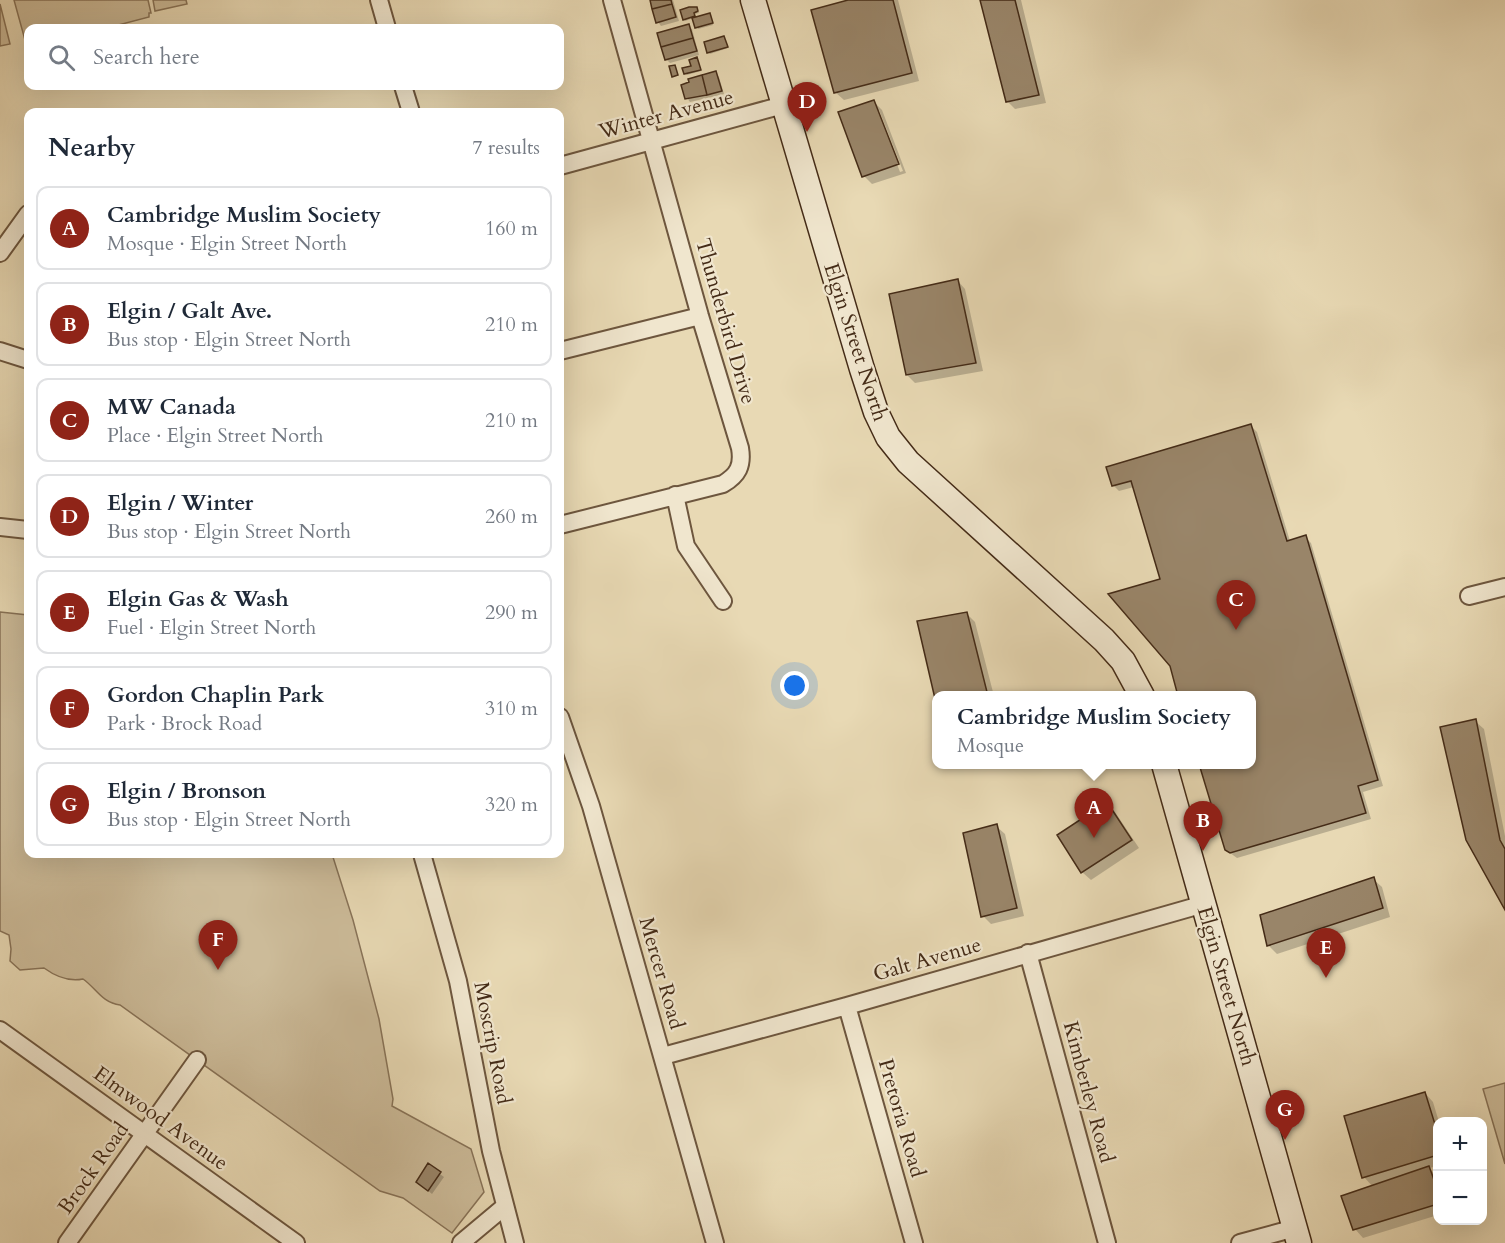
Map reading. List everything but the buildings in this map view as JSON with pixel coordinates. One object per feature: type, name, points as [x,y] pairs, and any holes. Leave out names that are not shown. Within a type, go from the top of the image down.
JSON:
[{"type":"street","points":[[379,0],[386,24]]},
{"type":"street","name":"Thunderbird Drive","points":[[564,524],[723,484],[734,478],[741,466],[740,448],[700,316],[612,0]]},
{"type":"street","name":"Elgin Street North","points":[[753,0],[862,369],[876,412],[888,437],[908,462],[1104,640],[1123,661],[1139,691]]},
{"type":"street","points":[[404,90],[410,108]]},
{"type":"street","name":"Winter Avenue","points":[[564,165],[783,105]]},
{"type":"street","points":[[3,244],[24,218]]},
{"type":"street","points":[[564,350],[700,316]]},
{"type":"street","points":[[0,351],[24,359]]},
{"type":"street","points":[[675,495],[686,546],[723,602]]},
{"type":"street","points":[[0,526],[24,530]]},
{"type":"street","points":[[1469,596],[1505,587]]},
{"type":"street","name":"Mercer Road","points":[[564,728],[591,806],[715,1243]]},
{"type":"street","name":"Elgin Street North","points":[[1165,769],[1297,1236]]},
{"type":"street","name":"Moscrip Road","points":[[423,858],[458,981],[491,1151],[515,1243]]},
{"type":"street","name":"Galt Avenue","points":[[663,1056],[1204,904]]},
{"type":"street","name":"Kimberley Road","points":[[1028,953],[1107,1243]]},
{"type":"street","name":"Pretoria Road","points":[[847,1006],[914,1243]]},
{"type":"street","name":"Elmwood Avenue","points":[[0,1030],[296,1243]]},
{"type":"street","name":"Brock Road","points":[[67,1243],[197,1060]]},
{"type":"street","points":[[461,1243],[504,1207]]},
{"type":"street","points":[[1240,1243],[1297,1236]]},
{"type":"shaded area","points":[[14,0],[148,0],[151,13],[149,17],[122,24],[24,24],[24,36]]},
{"type":"shaded area","points":[[153,0],[186,0],[187,4],[155,11]]},
{"type":"shaded area","points":[[0,4],[10,44],[0,46]]},
{"type":"shaded area","points":[[0,612],[24,615],[24,858],[333,858],[353,920],[379,1019],[393,1099],[392,1106],[471,1149],[484,1192],[452,1233],[403,1198],[380,1191],[120,1005],[108,1001],[83,979],[62,978],[44,968],[20,970],[10,961],[9,935],[0,931]]},
{"type":"shaded area","points":[[1505,1083],[1505,1164],[1483,1089]]},
{"type":"place","name":"Elgin / Winter","points":[[807,132]]},
{"type":"place","name":"MW Canada","points":[[1236,630]]},
{"type":"place","name":"Cambridge Muslim Society","points":[[1094,838]]},
{"type":"place","name":"Elgin / Galt Ave.","points":[[1203,851]]},
{"type":"place","name":"Gordon Chaplin Park","points":[[218,970]]},
{"type":"place","name":"Elgin Gas & Wash","points":[[1326,978]]},
{"type":"place","name":"Elgin / Bronson","points":[[1285,1140]]}]
